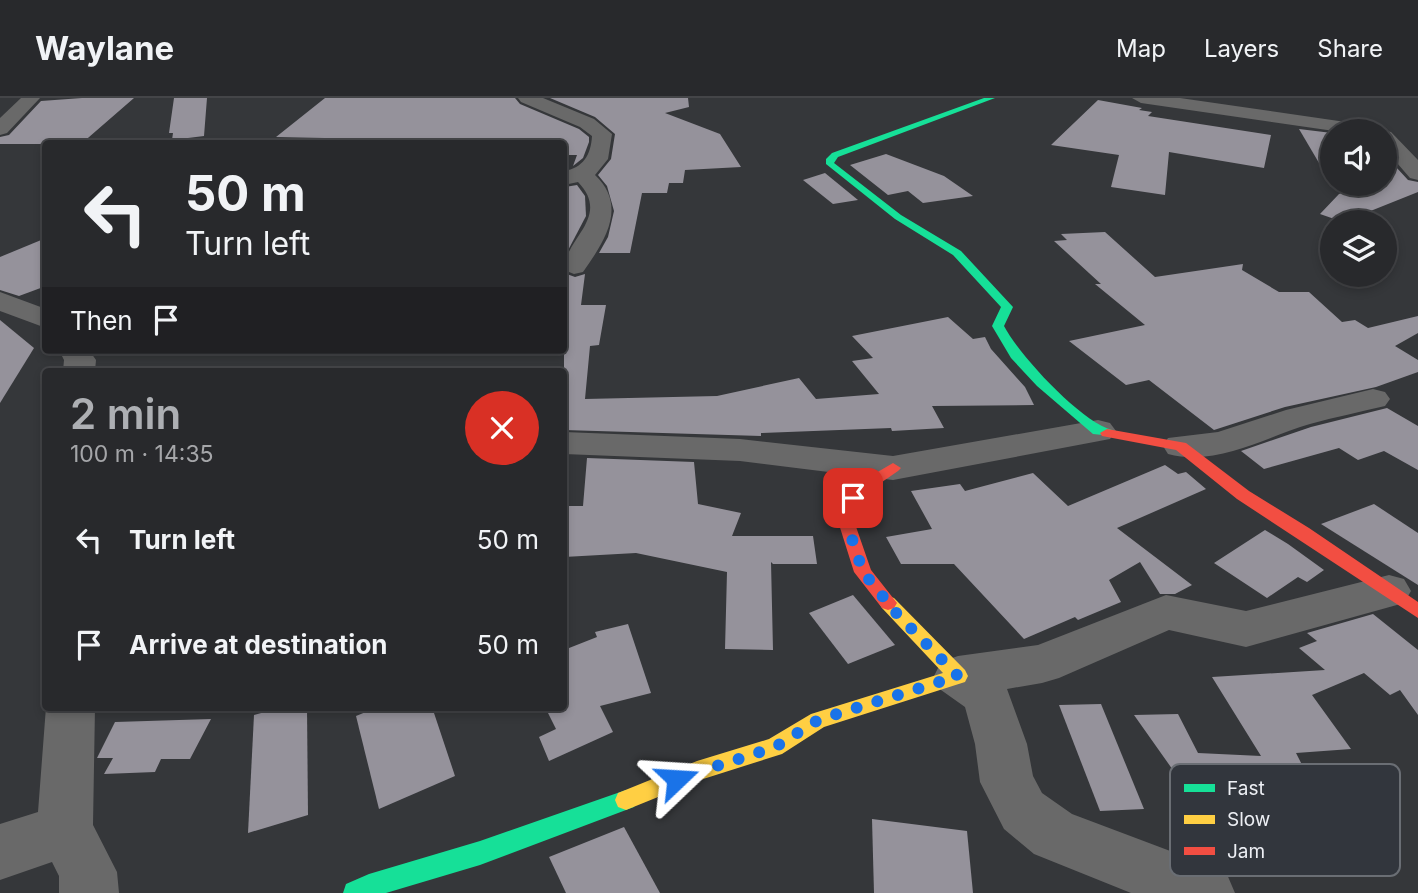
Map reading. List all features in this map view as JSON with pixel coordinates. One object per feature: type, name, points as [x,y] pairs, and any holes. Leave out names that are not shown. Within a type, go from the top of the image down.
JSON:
[{"type":"street","points":[[0,129],[31,98]]},
{"type":"street","points":[[527,98],[554,112],[587,123],[602,134],[603,146],[598,160],[573,176]]},
{"type":"street","points":[[991,98],[835,155],[830,159],[830,164],[898,217],[957,253],[1007,307],[998,326],[1004,341],[1048,388],[1098,431]]},
{"type":"street","points":[[1142,98],[1320,123]]},
{"type":"street","points":[[1397,149],[1415,168]]},
{"type":"street","points":[[573,176],[594,184],[602,206],[600,226],[574,266]]},
{"type":"street","points":[[8,304],[42,296]]},
{"type":"street","points":[[8,304],[42,317]]},
{"type":"street","points":[[567,443],[740,450],[893,468],[1098,431],[1181,446],[1221,443],[1298,417],[1373,399]]},
{"type":"street","points":[[1181,446],[1243,495],[1404,601]]},
{"type":"street","points":[[893,468],[863,484],[853,498],[845,518],[863,572],[897,614],[958,676],[986,695],[1001,744],[1007,782],[1023,811],[1054,835],[1205,893]]},
{"type":"street","points":[[355,893],[369,886],[480,853],[697,771],[775,747],[818,720],[958,676],[1042,664],[1166,612],[1246,629],[1404,601]]},
{"type":"street","points":[[70,711],[65,830],[88,872],[89,893]]},
{"type":"street","points":[[0,852],[65,830]]},
{"type":"building","points":[[134,98],[86,140],[0,144],[0,137],[9,135],[41,101]]},
{"type":"building","points":[[174,98],[207,98],[204,136],[172,140],[173,133],[169,133]]},
{"type":"building","points":[[325,98],[515,98],[520,104],[579,129],[589,137],[589,142],[583,158],[573,166],[577,155],[567,155],[567,140],[276,137]]},
{"type":"building","points":[[550,98],[688,98],[689,107],[665,113],[720,134],[741,167],[685,170],[683,183],[669,183],[667,193],[642,193],[630,253],[599,253],[608,237],[614,211],[607,186],[598,175],[611,159],[615,134],[595,117]]},
{"type":"building","points":[[1098,100],[1142,108],[1139,110],[1152,112],[1148,116],[1271,135],[1264,168],[1169,152],[1165,195],[1111,187],[1119,155],[1051,145]]},
{"type":"building","points":[[1299,129],[1320,132],[1320,165]]},
{"type":"building","points":[[886,154],[944,176],[973,196],[923,203],[908,191],[888,195],[850,165]]},
{"type":"building","points":[[1397,168],[1408,180],[1418,182],[1418,192],[1373,210],[1324,210],[1337,196],[1397,196]]},
{"type":"building","points":[[825,173],[858,200],[833,204],[803,180]]},
{"type":"building","points":[[577,185],[585,196],[586,216],[567,252],[567,187]]},
{"type":"building","points":[[1105,232],[1155,277],[1243,264],[1242,270],[1279,292],[1309,292],[1342,322],[1355,320],[1368,328],[1418,316],[1418,333],[1395,346],[1418,360],[1418,372],[1376,387],[1285,407],[1214,430],[1149,380],[1126,385],[1069,341],[1145,325],[1095,284],[1101,284],[1054,241],[1067,240],[1061,234]]},
{"type":"building","points":[[42,240],[42,287],[19,296],[0,290],[0,257]]},
{"type":"building","points":[[567,274],[575,277],[585,274],[581,305],[606,305],[599,345],[590,346],[585,399],[717,396],[799,378],[816,399],[879,394],[852,361],[873,358],[852,336],[948,317],[973,339],[985,337],[991,349],[1025,387],[1034,405],[932,406],[944,428],[892,431],[891,428],[761,433],[761,436],[567,430],[567,368],[564,368],[564,354],[567,354]]},
{"type":"building","points":[[0,320],[34,348],[0,403]]},
{"type":"building","points":[[1387,408],[1418,426],[1418,470],[1384,451],[1358,460],[1339,448],[1264,469],[1241,451],[1311,427]]},
{"type":"building","points":[[587,458],[694,462],[698,504],[741,513],[732,536],[813,536],[817,564],[771,562],[773,650],[725,649],[727,572],[636,553],[567,557],[568,506],[583,506]]},
{"type":"building","points":[[1165,465],[1178,474],[1186,472],[1206,489],[1117,528],[1192,585],[1175,594],[1160,594],[1140,562],[1109,580],[1121,602],[1078,620],[1075,617],[1024,639],[954,564],[901,564],[886,537],[932,529],[911,491],[960,484],[965,491],[1033,473],[1068,506]]},
{"type":"building","points":[[1374,504],[1418,533],[1418,585],[1321,524]]},
{"type":"building","points":[[1265,530],[1324,570],[1307,582],[1298,577],[1267,598],[1214,563]]},
{"type":"building","points":[[853,595],[895,645],[848,664],[809,613]]},
{"type":"building","points":[[1373,614],[1418,650],[1418,715],[1400,690],[1390,695],[1364,673],[1312,695],[1351,749],[1296,753],[1302,764],[1170,766],[1134,715],[1178,714],[1198,753],[1261,756],[1212,677],[1325,670],[1299,648],[1317,641],[1307,633]]},
{"type":"building","points":[[628,624],[651,693],[600,706],[613,732],[549,761],[539,737],[556,729],[547,711],[567,711],[567,649],[597,637],[595,632]]},
{"type":"building","points":[[1101,704],[1144,809],[1100,811],[1059,705]]},
{"type":"building","points":[[268,711],[307,711],[308,815],[248,833],[254,715]]},
{"type":"building","points":[[368,711],[433,711],[455,776],[379,809],[356,716]]},
{"type":"building","points":[[211,719],[190,759],[161,759],[155,772],[104,774],[113,758],[97,758],[115,722]]},
{"type":"building","points":[[872,819],[967,831],[973,893],[874,893]]},
{"type":"building","points":[[624,827],[660,893],[566,893],[549,857]]},
{"type":"traffic: fast","points":[[991,98],[835,155],[830,159],[830,164],[898,217],[957,253],[1007,307],[998,326],[1016,356],[1056,396],[1098,431],[1107,433]]},
{"type":"traffic: fast","points":[[355,893],[369,886],[480,853],[626,800]]},
{"type":"traffic: slow","points":[[626,800],[697,771],[775,747],[818,720],[958,676],[888,603]]},
{"type":"traffic: jam","points":[[1107,433],[1181,446],[1243,495],[1303,532],[1418,611]]},
{"type":"traffic: jam","points":[[888,603],[863,572],[845,518],[863,487],[893,468]]},
{"type":"route","points":[[677,779],[775,747],[818,720],[958,676],[897,614],[863,572],[845,518],[853,498]]}]
